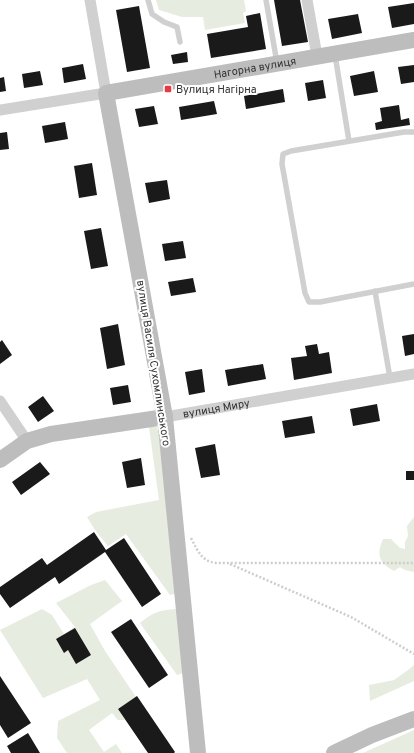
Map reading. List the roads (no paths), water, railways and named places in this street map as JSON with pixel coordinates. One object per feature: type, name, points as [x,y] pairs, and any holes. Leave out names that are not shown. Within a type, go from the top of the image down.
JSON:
[{"type":"street","name":"вулиця Василя Сухомлинського","points":[[90,0],[166,417],[198,753]]},
{"type":"street","points":[[307,0],[317,56]]},
{"type":"street","name":"Нагорна вулиця","points":[[0,110],[414,40]]},
{"type":"street","name":"вулиця Миру","points":[[0,460],[27,441],[51,434],[166,417],[414,374]]},
{"type":"street","points":[[0,401],[27,441]]},
{"type":"street","points":[[334,753],[372,735],[414,719]]},
{"type":"lane","points":[[148,0],[152,14],[164,22],[177,27],[180,42]]},
{"type":"lane","points":[[266,0],[277,63]]},
{"type":"lane","points":[[335,53],[349,141]]},
{"type":"lane","points":[[414,132],[404,132],[291,151],[283,154],[282,164],[305,293],[309,302],[320,302],[414,284]]},
{"type":"lane","points":[[375,291],[390,378]]},
{"type":"place","name":"Вулиця Нагірна","points":[[168,89]]}]
